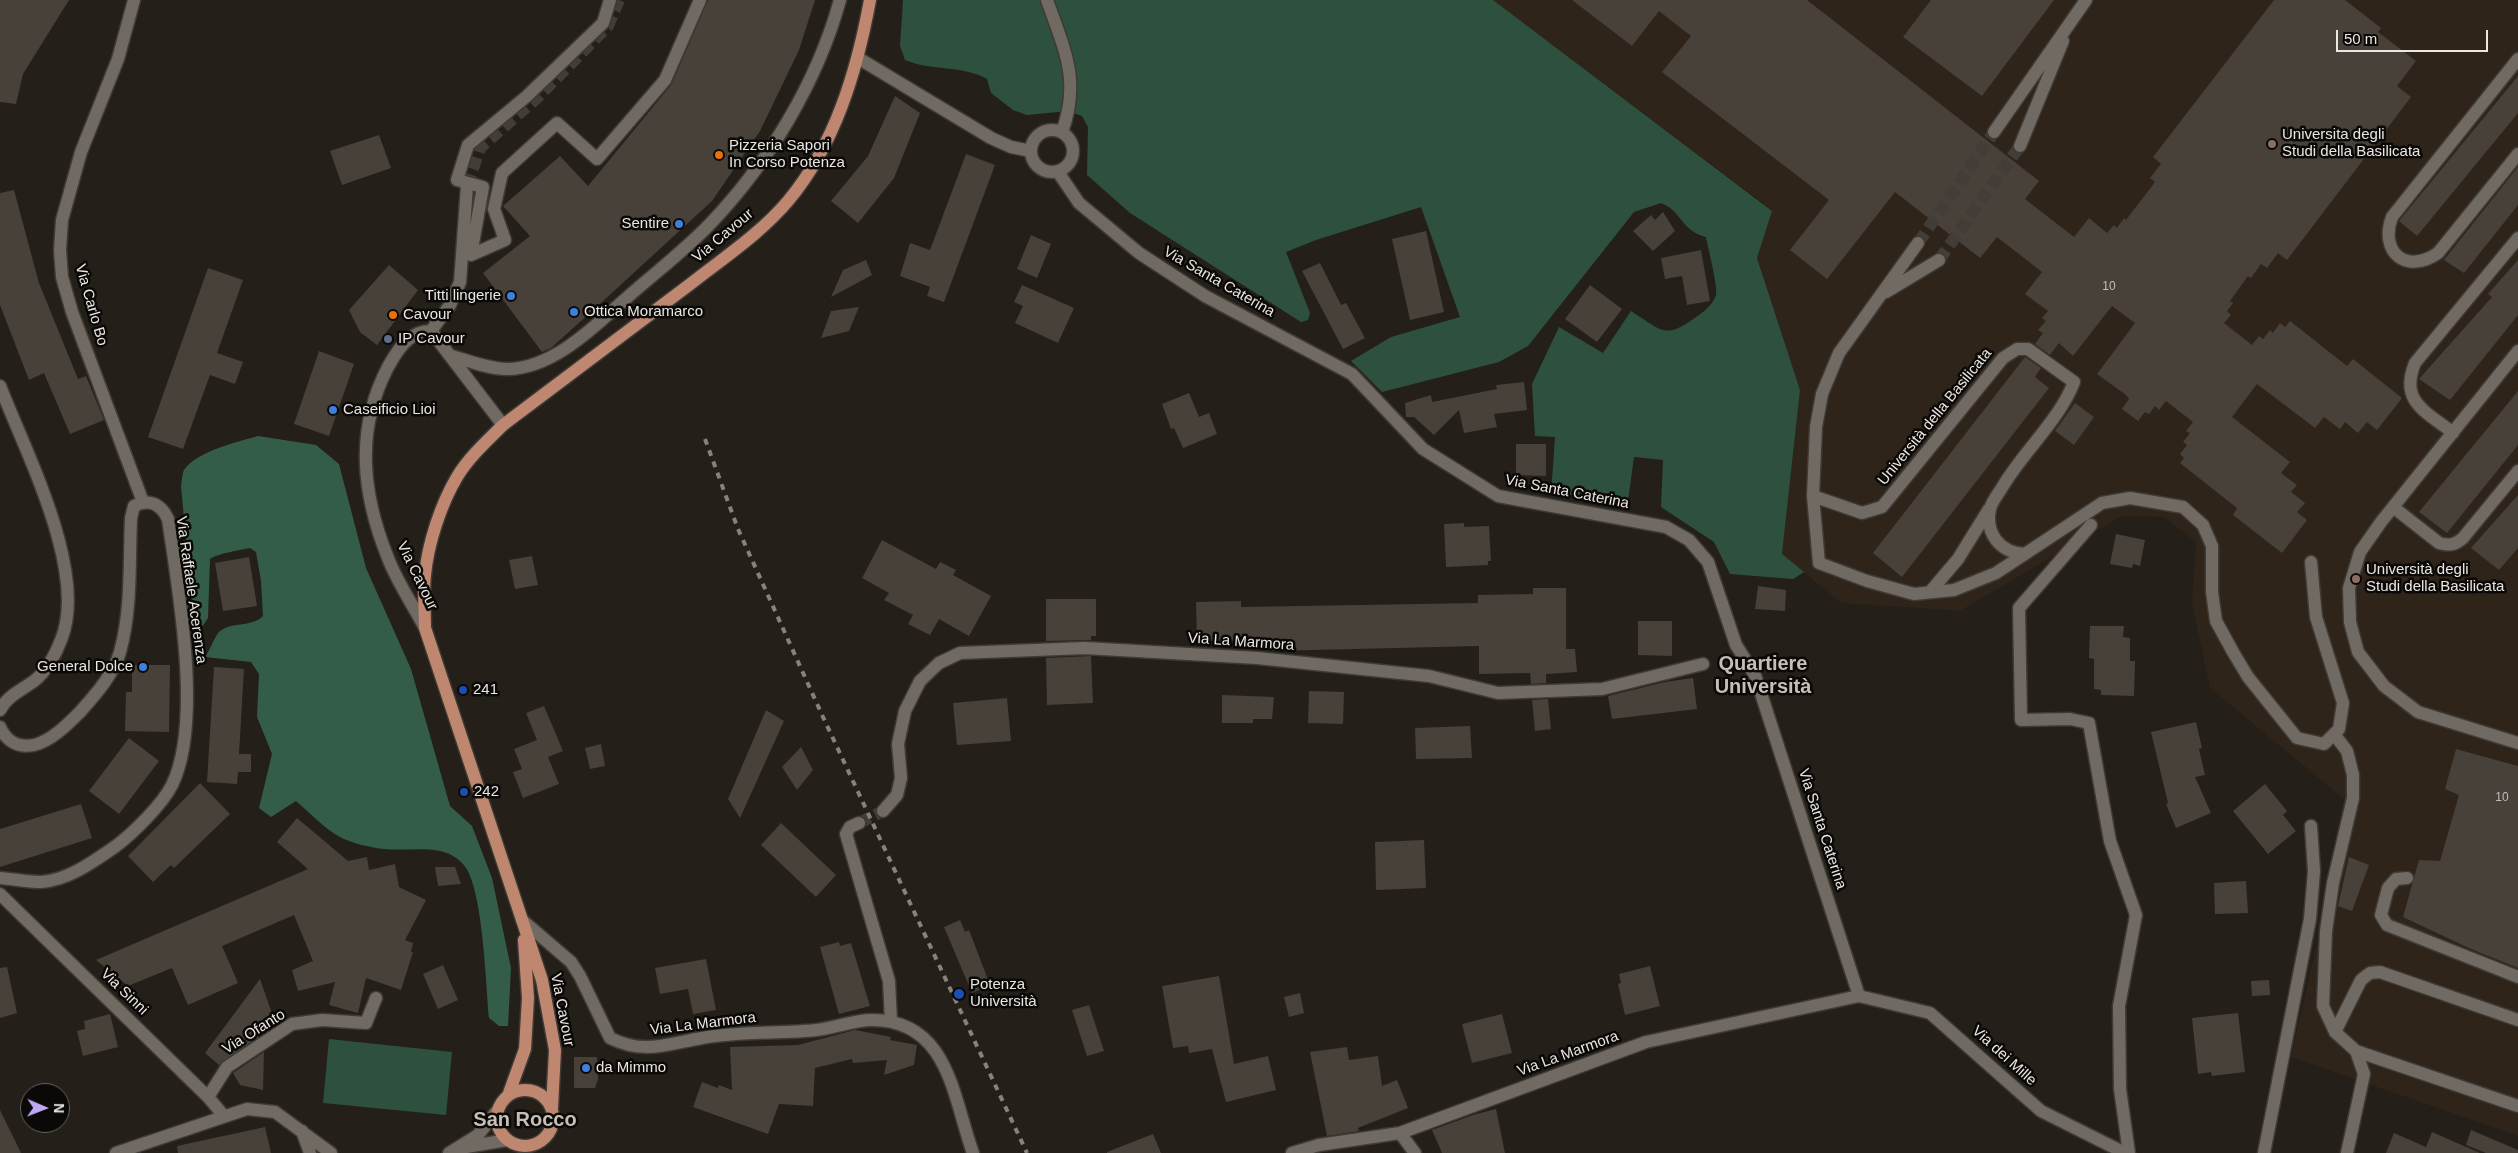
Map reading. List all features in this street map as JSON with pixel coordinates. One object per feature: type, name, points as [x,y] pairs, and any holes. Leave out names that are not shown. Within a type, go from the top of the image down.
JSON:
[{"type":"main road","name":"Via Cavour","points":[[542,1153],[546,1137],[552,1128],[555,1050],[542,980],[425,628],[425,575],[430,548],[444,505],[458,477],[479,448],[503,425],[741,244],[788,201],[816,160],[842,105],[858,58],[870,0]]},
{"type":"main road","name":"Via Cavour","points":[[496,1112],[501,1101],[509,1093],[525,1049],[528,998],[522,920]]},
{"type":"main road","points":[[509,1093],[522,1089],[534,1090],[545,1097],[552,1108]]},
{"type":"main road","points":[[496,1112],[496,1123],[507,1140],[522,1150],[535,1145],[546,1137]]},
{"type":"street","name":"Via Carlo Bo","points":[[134,0],[118,59],[81,152],[62,220],[60,250],[62,277],[72,312],[143,502]]},
{"type":"street","points":[[610,0],[603,23],[527,96],[468,145],[457,180],[483,187],[471,255],[505,240],[494,209],[502,174],[557,123],[597,159],[665,80],[700,0]]},
{"type":"street","name":"Via Cavour","points":[[452,356],[507,369],[527,366],[570,347],[697,236],[748,180],[780,133],[804,90],[831,32],[840,0]]},
{"type":"street","points":[[1047,0],[1063,45],[1072,90],[1070,106],[1062,132]]},
{"type":"street","points":[[1994,132],[2086,0]]},
{"type":"street","points":[[2020,146],[2073,18]]},
{"type":"street","points":[[858,58],[991,138],[1011,147],[1031,151]]},
{"type":"street","points":[[2518,60],[2392,217],[2387,230],[2390,246],[2396,256],[2417,263],[2428,260],[2438,253],[2518,154]]},
{"type":"street","points":[[1048,130],[1062,132],[1071,141],[1073,153],[1069,164],[1058,172],[1047,172],[1036,164],[1031,151],[1036,138],[1041,133],[1048,130]]},
{"type":"street","name":"Via Santa Caterina","points":[[1058,172],[1079,203],[1139,253],[1205,296],[1352,374],[1423,449],[1498,496],[1666,527],[1689,540],[1708,562],[1736,645],[1755,675],[1859,996]]},
{"type":"street","points":[[467,186],[460,282],[450,305],[431,331],[503,425]]},
{"type":"street","points":[[2453,433],[2415,402],[2409,390],[2410,375],[2415,363],[2518,238]]},
{"type":"street","points":[[1918,243],[1839,353],[1822,394],[1816,427],[1813,496],[1819,563],[1867,581],[1914,594],[1954,590],[1996,573],[2102,503],[2130,498],[2183,507],[2203,525],[2212,546],[2212,592],[2216,621],[2248,677],[2296,738],[2324,744],[2339,729],[2343,703],[2316,617],[2311,562]]},
{"type":"street","points":[[1879,296],[1939,260]]},
{"type":"street","name":"Via Cavour","points":[[425,628],[388,559],[370,505],[365,460],[366,432],[378,387],[394,357],[411,336],[422,331],[431,331]]},
{"type":"street","name":"Università della Basilicata","points":[[1813,496],[1862,513],[1882,507],[2003,358],[2016,349],[2028,349],[2074,382],[2068,396],[2012,471],[1958,559],[1930,592]]},
{"type":"street","points":[[2518,351],[2360,552],[2349,588],[2350,622],[2358,652],[2384,686],[2418,712],[2518,743]]},
{"type":"street","points":[[0,386],[48,502],[62,550],[68,595],[67,618],[62,640],[50,662],[36,680],[10,697],[0,710]]},
{"type":"street","points":[[2394,507],[2439,543],[2448,546],[2456,544],[2518,471]]},
{"type":"street","points":[[0,727],[8,740],[16,744],[31,745],[43,742],[75,716],[108,675],[120,653],[126,612],[131,518],[134,506],[143,502]]},
{"type":"street","name":"Via Raffaele Acerenza","points":[[0,878],[42,882],[71,874],[89,865],[124,840],[172,786],[180,762],[188,698],[184,648],[168,519],[163,510],[154,504],[143,502]]},
{"type":"street","points":[[1990,508],[1989,522],[1993,536],[2002,548],[2012,553],[2024,554]]},
{"type":"street","points":[[2091,525],[2019,608],[2021,720],[2070,718],[2089,722],[2110,841],[2136,915],[2119,1006],[2120,1089],[2130,1153]]},
{"type":"street","name":"Via La Marmora","points":[[883,811],[897,795],[901,778],[898,744],[904,711],[920,681],[940,663],[960,653],[1085,648],[1257,658],[1429,676],[1498,693],[1602,689],[1703,664]]},
{"type":"street","points":[[2334,734],[2347,751],[2353,775],[2353,798],[2333,883],[2326,931],[2323,1006],[2335,1032],[2356,1051],[2518,1106]]},
{"type":"street","points":[[859,823],[850,828],[846,834],[889,981],[891,1021]]},
{"type":"street","points":[[2264,1153],[2310,919],[2314,870],[2311,826]]},
{"type":"street","points":[[2407,878],[2396,879],[2388,888],[2381,915],[2387,925],[2518,977]]},
{"type":"street","name":"Via Sinni","points":[[0,894],[208,1097],[224,1116]]},
{"type":"street","name":"Via La Marmora","points":[[522,920],[571,962],[580,976],[610,1038],[636,1048],[652,1048],[704,1037],[816,1030],[870,1020],[891,1021],[916,1032],[931,1046],[945,1064],[973,1153]]},
{"type":"street","points":[[2335,1032],[2361,980],[2370,973],[2380,972],[2518,1020]]},
{"type":"street","name":"Via La Marmora","points":[[1292,1153],[1319,1145],[1400,1133],[1646,1042],[1859,996]]},
{"type":"street","name":"Via dei Mille","points":[[1859,996],[1930,1012],[2041,1111],[2125,1153]]},
{"type":"street","name":"Via Ofanto","points":[[208,1097],[227,1067],[292,1024],[322,1020],[366,1023],[376,998]]},
{"type":"street","points":[[2347,1153],[2364,1074],[2356,1051]]},
{"type":"street","points":[[116,1153],[247,1109],[274,1112],[331,1153]]},
{"type":"street","name":"Via Cavour","points":[[454,1151],[478,1135],[496,1112]]},
{"type":"street","points":[[302,1131],[310,1153]]},
{"type":"street","points":[[1400,1133],[1415,1153]]},
{"type":"street","name":"Via Cavour","points":[[454,1151],[507,1140]]},
{"type":"shaded area","name":"Università degli Studi della Basilicata","points":[[1493,0],[2518,0],[2518,1136],[2291,1057],[2320,931],[2344,799],[2210,688],[2192,603],[2196,542],[2164,517],[2122,516],[1960,611],[1842,603],[1782,555],[1800,390],[1757,258],[1772,210]]},
{"type":"green space","points":[[903,0],[1493,0],[1772,211],[1757,258],[1800,390],[1782,554],[1804,572],[1793,579],[1730,574],[1714,542],[1661,507],[1663,460],[1634,457],[1628,501],[1551,494],[1555,437],[1535,436],[1532,384],[1559,327],[1603,353],[1631,311],[1658,328],[1671,330],[1679,328],[1702,313],[1715,298],[1716,283],[1706,237],[1691,230],[1668,207],[1661,203],[1634,212],[1528,346],[1499,362],[1382,392],[1351,361],[1391,337],[1460,317],[1421,207],[1316,240],[1286,252],[1310,313],[1308,320],[1301,322],[1130,213],[1087,175],[1088,127],[1082,116],[1068,111],[1027,115],[1013,110],[991,93],[987,79],[967,72],[925,66],[905,60],[900,46]]},
{"type":"green space","points":[[258,436],[316,445],[339,464],[366,568],[411,669],[450,806],[472,826],[492,878],[511,968],[508,1026],[499,1026],[489,1018],[480,918],[472,881],[466,868],[458,860],[449,854],[439,851],[384,849],[350,841],[329,830],[296,801],[271,817],[259,808],[272,754],[257,717],[259,674],[251,662],[205,657],[219,632],[229,627],[253,622],[263,616],[261,581],[256,552],[250,548],[210,559],[208,618],[195,637],[181,486],[184,470],[190,463],[218,448]]},
{"type":"green space","points":[[329,1039],[452,1052],[446,1115],[323,1103]]},
{"type":"building","points":[[0,0],[69,0],[23,74],[16,104],[0,102]]},
{"type":"building","points":[[708,0],[815,0],[799,50],[760,131],[712,201],[551,348],[542,352],[483,273],[530,236],[503,206],[560,156],[588,186],[671,85]]},
{"type":"building","points":[[1572,0],[1807,0],[2039,181],[2025,199],[2074,237],[2089,218],[2107,233],[2114,225],[2117,228],[2124,218],[2126,220],[2155,182],[2150,178],[2161,164],[2153,157],[2274,0],[2345,0],[2381,28],[2378,32],[2416,61],[2397,86],[2411,97],[2287,260],[2278,253],[2267,268],[2261,264],[2251,278],[2248,276],[2230,301],[2233,303],[2227,311],[2231,315],[2224,323],[2252,345],[2259,336],[2263,339],[2270,330],[2273,333],[2280,323],[2285,327],[2290,321],[2347,366],[2353,359],[2402,398],[2377,430],[2367,422],[2358,433],[2345,422],[2340,429],[2324,417],[2315,428],[2257,384],[2232,417],[2290,462],[2281,473],[2297,485],[2291,492],[2305,503],[2297,512],[2307,520],[2282,553],[2233,515],[2237,508],[2180,463],[2184,458],[2180,454],[2187,445],[2183,442],[2190,433],[2186,431],[2193,422],[2166,401],[2159,410],[2155,406],[2149,414],[2145,412],[2138,421],[2122,409],[2129,399],[2126,395],[2097,374],[2135,323],[2112,306],[2073,356],[2059,343],[2050,355],[2035,344],[2043,333],[2038,330],[2046,321],[2042,318],[2048,311],[2025,294],[2042,272],[1997,237],[1980,258],[1895,192],[1827,279],[1790,250],[1829,200],[1662,72],[1691,36],[1659,11],[1632,46]]},
{"type":"building","points":[[1931,0],[2054,0],[1982,96],[1903,37]]},
{"type":"building","points":[[2518,76],[2518,113],[2417,236],[2399,221]]},
{"type":"building","points":[[895,96],[920,113],[894,178],[858,223],[831,201],[868,156]]},
{"type":"building","points":[[379,135],[391,168],[342,185],[330,151]]},
{"type":"building","points":[[966,154],[995,165],[944,302],[927,296],[930,287],[900,276],[910,243],[930,250]]},
{"type":"building","points":[[2518,167],[2518,205],[2464,273],[2444,260]]},
{"type":"building","points":[[14,190],[39,283],[78,379],[86,376],[104,420],[70,434],[44,373],[29,380],[0,305],[0,193]]},
{"type":"building","points":[[1663,212],[1675,231],[1653,251],[1633,231],[1651,215],[1655,220]]},
{"type":"building","points":[[1426,231],[1444,312],[1410,320],[1392,239]]},
{"type":"building","points":[[1031,235],[1051,244],[1037,278],[1017,269]]},
{"type":"building","points":[[1701,250],[1710,301],[1687,305],[1682,276],[1665,279],[1661,258]]},
{"type":"building","points":[[866,260],[872,275],[831,297],[843,270]]},
{"type":"building","points":[[2518,260],[2518,315],[2450,400],[2419,379],[2492,297],[2488,294]]},
{"type":"building","points":[[1320,263],[1341,305],[1346,303],[1365,338],[1343,349],[1302,271]]},
{"type":"building","points":[[389,265],[418,290],[377,345],[360,332],[349,310]]},
{"type":"building","points":[[208,268],[243,280],[217,353],[243,362],[235,384],[210,375],[183,449],[148,437]]},
{"type":"building","points":[[1022,285],[1074,308],[1058,343],[1015,323],[1023,306],[1014,302]]},
{"type":"building","points":[[1590,285],[1622,309],[1597,342],[1565,319]]},
{"type":"building","points":[[859,307],[849,331],[821,338],[831,311]]},
{"type":"building","points":[[319,351],[354,364],[329,436],[294,424]]},
{"type":"building","points":[[2025,357],[2041,368],[2035,377],[2049,388],[1902,577],[1873,553]]},
{"type":"building","points":[[1524,382],[1527,410],[1494,414],[1497,427],[1464,433],[1459,410],[1434,435],[1414,417],[1406,417],[1405,403],[1431,395],[1432,402],[1497,389],[1496,385]]},
{"type":"building","points":[[2518,391],[2518,445],[2447,533],[2419,512]]},
{"type":"building","points":[[1189,393],[1199,417],[1209,413],[1217,434],[1183,448],[1174,428],[1171,429],[1162,404]]},
{"type":"building","points":[[2075,403],[2094,417],[2074,445],[2055,431]]},
{"type":"building","points":[[1516,444],[1546,444],[1546,476],[1516,475]]},
{"type":"building","points":[[2518,495],[2518,548],[2499,570],[2471,548]]},
{"type":"building","points":[[1464,523],[1464,527],[1489,526],[1491,561],[1488,561],[1488,565],[1446,567],[1444,524]]},
{"type":"building","points":[[2116,534],[2145,540],[2140,566],[2133,564],[2132,568],[2110,564]]},
{"type":"building","points":[[882,540],[936,569],[940,562],[956,570],[953,575],[991,596],[969,636],[939,619],[930,635],[908,624],[913,615],[884,600],[889,593],[862,578]]},
{"type":"building","points":[[532,556],[538,585],[515,589],[509,560]]},
{"type":"building","points":[[249,557],[257,606],[223,611],[215,563]]},
{"type":"building","points":[[1758,586],[1786,590],[1785,611],[1755,609]]},
{"type":"building","points":[[1533,588],[1566,588],[1566,649],[1575,649],[1577,672],[1546,674],[1546,683],[1531,684],[1530,673],[1479,674],[1479,646],[1271,651],[1263,650],[1263,640],[1197,641],[1196,602],[1241,601],[1241,607],[1478,603],[1478,595],[1533,594]]},
{"type":"building","points":[[1046,599],[1096,599],[1096,636],[1091,636],[1091,640],[1046,641]]},
{"type":"building","points":[[1638,621],[1672,621],[1672,656],[1638,655]]},
{"type":"building","points":[[2090,626],[2124,626],[2123,637],[2130,638],[2130,661],[2135,661],[2134,696],[2101,695],[2101,690],[2094,689],[2094,659],[2089,658]]},
{"type":"building","points":[[1091,656],[1093,703],[1047,705],[1046,658]]},
{"type":"building","points":[[132,665],[170,665],[169,732],[125,731],[126,692],[132,692]]},
{"type":"building","points":[[214,667],[244,669],[239,754],[251,754],[251,772],[238,772],[237,784],[207,782]]},
{"type":"building","points":[[1693,678],[1697,709],[1612,719],[1608,696],[1665,682]]},
{"type":"building","points":[[1309,691],[1344,692],[1343,724],[1308,723]]},
{"type":"building","points":[[1222,695],[1274,697],[1272,719],[1253,719],[1253,723],[1222,723]]},
{"type":"building","points":[[1007,698],[1011,741],[957,745],[953,703]]},
{"type":"building","points":[[1548,699],[1551,729],[1535,731],[1532,700]]},
{"type":"building","points":[[544,706],[563,751],[548,757],[559,784],[523,798],[513,772],[522,769],[514,749],[537,740],[526,713]]},
{"type":"building","points":[[766,710],[784,721],[740,818],[728,799]]},
{"type":"building","points":[[2196,722],[2202,748],[2199,749],[2205,775],[2195,777],[2211,813],[2176,828],[2166,804],[2168,803],[2151,732]]},
{"type":"building","points":[[1470,726],[1472,758],[1416,759],[1415,728]]},
{"type":"building","points":[[129,738],[159,761],[119,814],[89,791]]},
{"type":"building","points":[[601,744],[605,766],[590,769],[585,748]]},
{"type":"building","points":[[801,747],[813,770],[797,790],[782,767]]},
{"type":"building","points":[[2456,749],[2518,766],[2518,968],[2471,949],[2403,917],[2419,860],[2440,861],[2459,795],[2445,789]]},
{"type":"building","points":[[200,783],[230,814],[174,868],[171,865],[153,882],[128,856]]},
{"type":"building","points":[[2265,784],[2287,811],[2283,815],[2296,831],[2268,854],[2233,811]]},
{"type":"building","points":[[81,804],[92,838],[0,867],[0,829]]},
{"type":"building","points":[[297,818],[348,861],[367,857],[369,870],[395,864],[399,887],[426,900],[405,940],[413,943],[411,952],[413,952],[401,990],[366,978],[358,1013],[329,1005],[335,982],[298,991],[292,970],[313,961],[294,915],[222,946],[238,983],[188,1005],[172,968],[128,986],[96,960],[308,869],[277,842]]},
{"type":"building","points":[[781,823],[836,875],[816,897],[761,845]]},
{"type":"building","points":[[1424,840],[1426,888],[1376,890],[1375,842]]},
{"type":"building","points":[[2349,857],[2369,865],[2352,911],[2338,906]]},
{"type":"building","points":[[435,867],[455,867],[461,884],[438,886]]},
{"type":"building","points":[[2246,881],[2248,913],[2215,914],[2214,883]]},
{"type":"building","name":"Potenza Università","points":[[960,920],[965,932],[969,930],[990,985],[972,993],[944,927]]},
{"type":"building","points":[[839,942],[840,946],[851,943],[870,1006],[839,1014],[820,947]]},
{"type":"building","points":[[706,959],[716,1010],[693,1014],[688,989],[660,994],[655,968]]},
{"type":"building","points":[[443,965],[458,1000],[438,1009],[423,974]]},
{"type":"building","points":[[1650,966],[1660,1006],[1625,1015],[1618,984],[1621,983],[1619,974]]},
{"type":"building","points":[[7,967],[17,1013],[0,1018],[0,968]]},
{"type":"building","points":[[1219,976],[1234,1064],[1268,1056],[1276,1090],[1226,1102],[1212,1049],[1189,1053],[1188,1046],[1173,1048],[1162,986]]},
{"type":"building","points":[[260,979],[276,1025],[219,1065],[205,1053]]},
{"type":"building","points":[[2269,980],[2270,995],[2252,996],[2251,981]]},
{"type":"building","points":[[1300,993],[1304,1013],[1289,1017],[1284,997]]},
{"type":"building","points":[[1089,1005],[1104,1051],[1087,1056],[1072,1010]]},
{"type":"building","points":[[2238,1013],[2245,1072],[2212,1076],[2211,1072],[2198,1074],[2192,1018]]},
{"type":"building","points":[[110,1014],[118,1047],[83,1056],[77,1031],[85,1029],[84,1021]]},
{"type":"building","points":[[1502,1014],[1512,1053],[1472,1063],[1462,1024]]},
{"type":"building","points":[[855,1030],[891,1037],[890,1040],[917,1045],[914,1065],[884,1075],[887,1060],[853,1063],[852,1059],[815,1068],[813,1106],[779,1104],[768,1134],[693,1107],[702,1082],[718,1088],[719,1085],[732,1090],[730,1047],[798,1045]]},
{"type":"building","points":[[1347,1047],[1349,1060],[1378,1056],[1382,1086],[1397,1080],[1408,1108],[1358,1128],[1359,1131],[1327,1136],[1310,1052]]},
{"type":"building","points":[[264,1052],[263,1090],[240,1085],[233,1073]]},
{"type":"building","name":"da Mimmo","points":[[574,1057],[597,1057],[598,1079],[595,1088],[574,1088]]},
{"type":"building","points":[[1496,1109],[1505,1153],[1442,1153],[1432,1130]]},
{"type":"building","points":[[0,1110],[21,1153],[0,1153]]},
{"type":"building","points":[[265,1127],[271,1153],[178,1153],[177,1146]]},
{"type":"building","points":[[2471,1130],[2518,1150],[2518,1153],[2486,1153],[2466,1145]]},
{"type":"building","points":[[2432,1132],[2480,1153],[2386,1153],[2394,1133],[2426,1147]]},
{"type":"building","points":[[1153,1134],[1161,1153],[1107,1153],[1107,1152]]},
{"type":"tunnel","points":[[467,186],[480,148],[538,97],[608,26],[619,0]]},
{"type":"tunnel","points":[[1918,243],[1994,132]]},
{"type":"tunnel","points":[[1939,260],[2020,146]]},
{"type":"tunnel","points":[[859,823],[883,811]]},
{"type":"railway","points":[[705,439],[738,529],[823,717],[1027,1153]]},
{"type":"place","name":"Universita degli Studi della Basilicata","points":[[2272,144]]},
{"type":"place","name":"Pizzeria Sapori In Corso Potenza","points":[[719,155]]},
{"type":"place","name":"Sentire","points":[[679,224]]},
{"type":"place","name":"Titti lingerie","points":[[511,296]]},
{"type":"place","name":"Ottica Moramarco","points":[[574,312]]},
{"type":"place","name":"Cavour","points":[[393,315]]},
{"type":"place","name":"IP Cavour","points":[[388,339]]},
{"type":"place","name":"Caseificio Lioi","points":[[333,410]]},
{"type":"place","name":"Università degli Studi della Basilicata","points":[[2356,579]]},
{"type":"place","name":"General Dolce","points":[[143,667]]},
{"type":"place","name":"241","points":[[463,690]]},
{"type":"place","name":"242","points":[[464,792]]},
{"type":"place","name":"Potenza Università","points":[[959,994]]},
{"type":"place","name":"da Mimmo","points":[[586,1068]]},
{"type":"district","name":"Quartiere Università","points":[[1763,676]]},
{"type":"district","name":"San Rocco","points":[[525,1120]]}]
